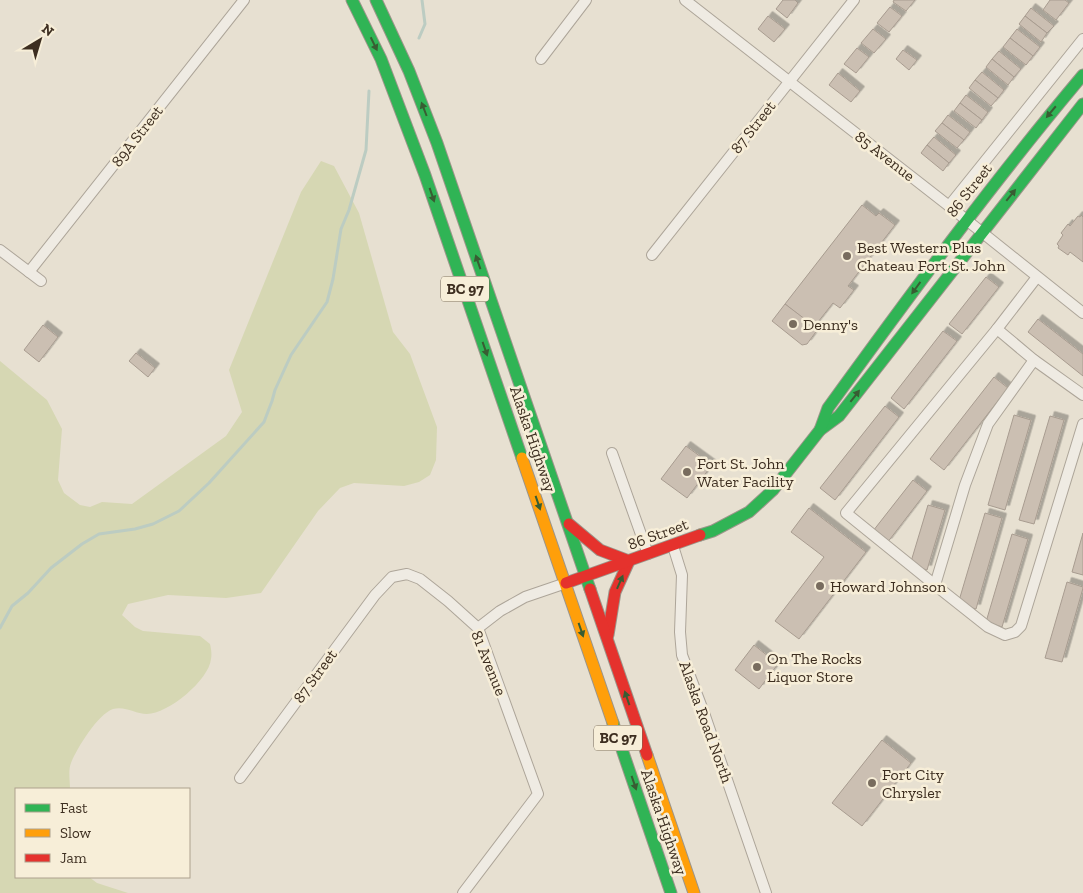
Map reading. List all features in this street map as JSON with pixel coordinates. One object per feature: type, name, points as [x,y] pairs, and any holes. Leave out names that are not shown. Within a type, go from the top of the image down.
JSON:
[{"type":"main road","name":"Alaska Highway","points":[[352,0],[382,59],[425,175],[672,893]]},
{"type":"main road","name":"Alaska Highway","points":[[376,0],[409,72],[437,143],[694,893]]},
{"type":"main road","name":"86 Street","points":[[820,430],[828,408],[966,220],[1051,112],[1083,75]]},
{"type":"main road","name":"86 Street","points":[[566,583],[673,546],[728,524],[749,512],[782,479],[820,430],[839,416],[1083,104]]},
{"type":"main road","points":[[568,523],[600,550],[630,561],[615,592],[607,639]]},
{"type":"street","name":"89A Street","points":[[29,272],[244,0]]},
{"type":"street","points":[[540,59],[586,0]]},
{"type":"street","name":"85 Avenue","points":[[685,0],[1083,313]]},
{"type":"street","name":"87 Street","points":[[652,254],[854,0]]},
{"type":"street","name":"86 Street","points":[[949,206],[1083,39]]},
{"type":"street","points":[[0,250],[41,281]]},
{"type":"street","points":[[1037,277],[997,329],[846,512],[988,626],[1005,635],[1015,632],[1021,626],[1083,424]]},
{"type":"street","points":[[997,329],[1034,360],[1083,395]]},
{"type":"street","points":[[935,585],[965,485],[988,424],[1034,360]]},
{"type":"street","points":[[612,453],[648,554]]},
{"type":"street","name":"Alaska Road North","points":[[673,546],[682,575],[680,632],[682,655],[766,893]]},
{"type":"street","name":"81 Avenue","points":[[392,577],[407,574],[420,579],[478,628],[538,794],[463,893]]},
{"type":"street","name":"87 Street","points":[[240,778],[375,595],[392,577]]},
{"type":"street","name":"86 Street","points":[[478,628],[500,611],[525,597],[566,583]]},
{"type":"green space","points":[[321,161],[334,166],[359,213],[393,332],[410,354],[437,427],[436,460],[430,475],[419,482],[404,486],[354,483],[340,488],[318,511],[261,593],[226,598],[168,595],[128,604],[122,615],[135,627],[143,631],[200,636],[210,644],[211,657],[209,667],[195,686],[166,708],[147,714],[118,708],[107,712],[101,717],[83,741],[71,763],[69,772],[70,788],[15,788],[15,878],[90,878],[97,883],[128,893],[0,893],[0,361],[47,400],[62,429],[58,480],[64,493],[80,505],[90,507],[102,502],[132,504],[226,436],[242,412],[229,370],[301,192]]},
{"type":"building","points":[[783,0],[795,0],[798,3],[787,18],[776,9]]},
{"type":"building","points":[[894,0],[915,0],[906,11],[893,2]]},
{"type":"building","points":[[1050,0],[1065,0],[1069,3],[1056,20],[1043,10]]},
{"type":"building","points":[[890,7],[902,16],[889,32],[877,23]]},
{"type":"building","points":[[1031,8],[1054,26],[1047,33],[1025,16]]},
{"type":"building","points":[[768,16],[785,29],[774,42],[758,29]]},
{"type":"building","points":[[1025,16],[1047,33],[1041,42],[1019,24]]},
{"type":"building","points":[[873,29],[886,39],[874,53],[861,43]]},
{"type":"building","points":[[1017,29],[1040,47],[1033,56],[1010,38]]},
{"type":"building","points":[[1010,38],[1033,56],[1026,65],[1003,47]]},
{"type":"building","points":[[857,48],[869,57],[856,73],[844,64]]},
{"type":"building","points":[[903,50],[917,60],[909,70],[896,59]]},
{"type":"building","points":[[999,51],[1021,69],[1014,77],[992,59]]},
{"type":"building","points":[[992,59],[1014,77],[1008,85],[986,67]]},
{"type":"building","points":[[982,72],[1004,90],[998,98],[975,80]]},
{"type":"building","points":[[838,73],[860,91],[851,102],[829,85]]},
{"type":"building","points":[[975,80],[998,98],[991,106],[969,88]]},
{"type":"building","points":[[966,95],[988,112],[982,120],[960,103]]},
{"type":"building","points":[[960,103],[982,120],[976,128],[954,111]]},
{"type":"building","points":[[948,115],[970,132],[964,140],[942,123]]},
{"type":"building","points":[[942,123],[964,140],[957,148],[935,131]]},
{"type":"building","points":[[934,137],[956,155],[949,163],[927,145]]},
{"type":"building","points":[[927,145],[949,163],[943,171],[921,153]]},
{"type":"building","name":"Best Western Plus Chateau Fort St. John","points":[[862,205],[876,216],[879,213],[895,225],[848,286],[854,290],[840,308],[833,303],[814,327],[785,304]]},
{"type":"building","points":[[1081,215],[1083,217],[1083,262],[1070,252],[1068,255],[1058,248],[1057,244],[1063,235],[1061,233],[1068,224],[1070,226]]},
{"type":"building","points":[[986,277],[999,287],[962,334],[949,324]]},
{"type":"building","name":"Denny's","points":[[785,304],[818,329],[807,344],[802,345],[772,321]]},
{"type":"building","points":[[1038,319],[1083,354],[1083,376],[1028,332]]},
{"type":"building","points":[[43,325],[58,337],[39,362],[24,350]]},
{"type":"building","points":[[943,331],[957,341],[904,409],[891,398]]},
{"type":"building","points":[[136,353],[155,368],[148,377],[129,361]]},
{"type":"building","points":[[994,377],[1008,388],[944,470],[930,459]]},
{"type":"building","points":[[885,406],[899,417],[835,500],[820,488]]},
{"type":"building","points":[[1014,415],[1031,420],[1005,510],[988,505]]},
{"type":"building","points":[[1050,416],[1064,420],[1034,524],[1019,520]]},
{"type":"building","name":"Fort St. John Water Facility","points":[[686,446],[712,465],[687,498],[661,479]]},
{"type":"building","points":[[913,480],[927,491],[887,543],[873,531]]},
{"type":"building","points":[[928,505],[945,510],[927,570],[910,565]]},
{"type":"building","name":"Howard Johnson","points":[[809,508],[866,552],[799,639],[775,621],[824,557],[791,532]]},
{"type":"building","points":[[985,513],[1002,518],[976,609],[958,604]]},
{"type":"building","points":[[1083,533],[1083,575],[1072,572]]},
{"type":"building","points":[[1012,534],[1028,539],[1002,627],[986,622]]},
{"type":"building","points":[[1067,582],[1083,588],[1062,662],[1045,658]]},
{"type":"building","name":"On The Rocks Liquor Store","points":[[754,645],[778,664],[759,689],[735,670]]},
{"type":"building","name":"Fort City Chrysler","points":[[882,740],[911,763],[862,826],[832,803]]},
{"type":"waterway","points":[[419,38],[425,24],[422,0]]},
{"type":"waterway","points":[[0,628],[12,606],[28,593],[51,568],[82,544],[99,534],[135,529],[153,524],[179,511],[209,483],[264,422],[275,390],[291,355],[327,302],[333,279],[341,229],[349,210],[366,150],[369,91]]},
{"type":"traffic: fast","points":[[352,0],[381,59],[425,175],[522,458]]},
{"type":"traffic: fast","points":[[376,0],[409,71],[437,143],[590,589]]},
{"type":"traffic: fast","points":[[700,535],[713,531],[749,512],[773,490],[820,430],[828,408],[921,281],[1017,156],[1083,75]]},
{"type":"traffic: fast","points":[[820,430],[839,416],[1083,104]]},
{"type":"traffic: fast","points":[[613,723],[671,893]]},
{"type":"traffic: slow","points":[[522,458],[613,723]]},
{"type":"traffic: slow","points":[[647,755],[694,893]]},
{"type":"traffic: jam","points":[[569,524],[600,550],[629,561],[615,592],[608,635]]},
{"type":"traffic: jam","points":[[566,583],[700,535]]},
{"type":"traffic: jam","points":[[590,589],[647,755]]},
{"type":"place","name":"Best Western Plus Chateau Fort St. John","points":[[847,256]]},
{"type":"place","name":"Denny's","points":[[793,324]]},
{"type":"place","name":"Fort St. John Water Facility","points":[[687,472]]},
{"type":"place","name":"Howard Johnson","points":[[820,586]]},
{"type":"place","name":"On The Rocks Liquor Store","points":[[757,667]]},
{"type":"place","name":"Fort City Chrysler","points":[[872,783]]}]
